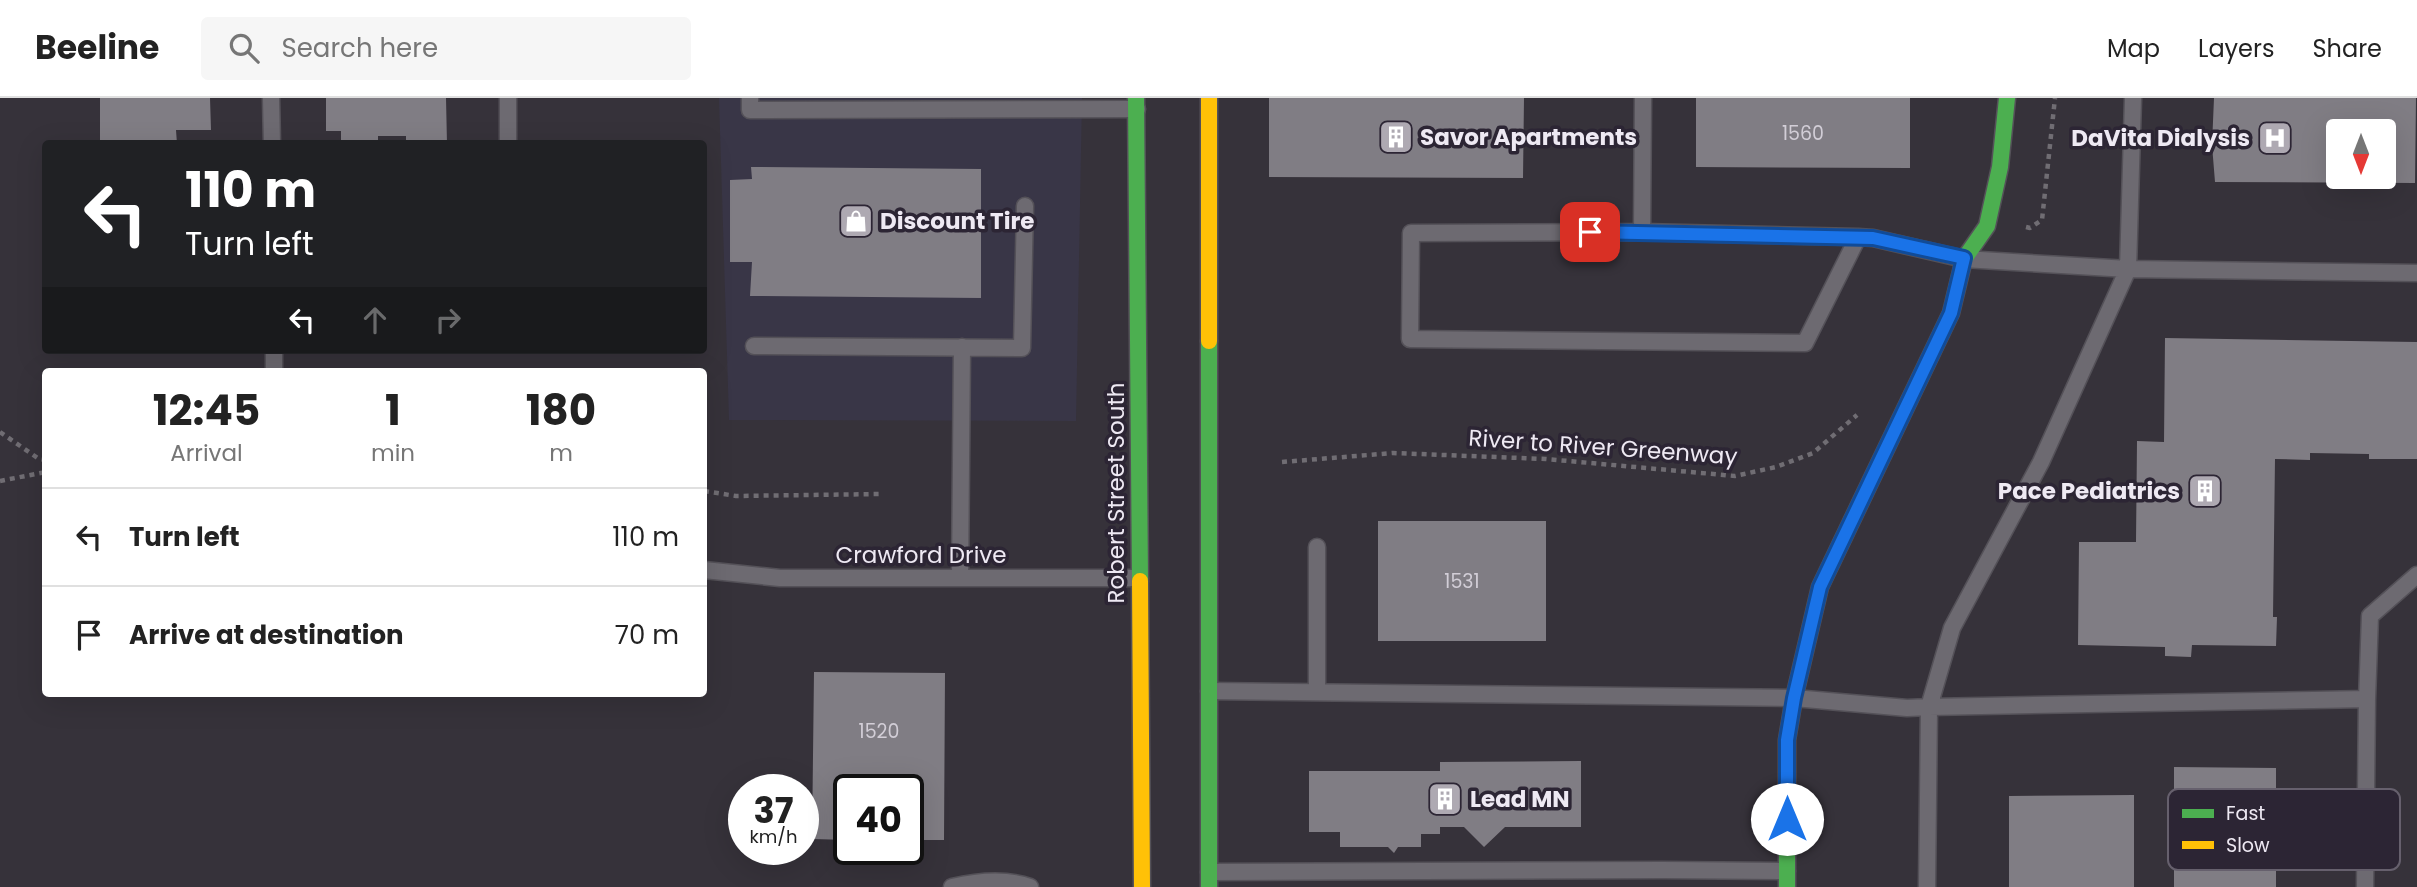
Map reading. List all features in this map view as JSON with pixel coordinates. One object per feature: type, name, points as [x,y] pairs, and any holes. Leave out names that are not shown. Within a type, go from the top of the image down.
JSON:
[{"type":"main road","points":[[1209,98],[1209,880]]},
{"type":"main road","points":[[1787,879],[1787,740],[1820,587],[1951,313],[1964,258],[1987,226],[2000,167],[2007,98]]},
{"type":"main road","name":"Robert Street South","points":[[1136,104],[1142,887]]},
{"type":"lane","points":[[271,98],[272,140]]},
{"type":"lane","points":[[508,98],[508,140]]},
{"type":"lane","points":[[750,98],[750,110],[1136,104]]},
{"type":"lane","points":[[1642,232],[1643,98]]},
{"type":"lane","points":[[1927,887],[1929,707],[1952,628],[2041,462],[2129,269],[2133,99]]},
{"type":"lane","points":[[754,346],[1021,348],[1025,206]]},
{"type":"lane","points":[[1858,237],[1805,343],[1410,339],[1411,233],[1642,232],[1858,237],[1964,258],[2129,269],[2417,273]]},
{"type":"lane","points":[[960,578],[962,347]]},
{"type":"lane","points":[[1317,547],[1317,692]]},
{"type":"lane","name":"Crawford Drive","points":[[707,570],[780,578],[1140,578]]},
{"type":"lane","points":[[2366,789],[2370,615],[2417,575]]},
{"type":"lane","points":[[1209,691],[1794,698],[1907,708],[2367,699]]},
{"type":"lane","points":[[1209,880],[1662,870],[1787,879]]},
{"type":"lane","points":[[952,887],[978,881],[1020,883],[1030,887]]},
{"type":"path","points":[[2030,228],[2042,219],[2055,98]]},
{"type":"path","name":"River to River Greenway","points":[[1282,462],[1393,453],[1546,459],[1735,476],[1776,467],[1813,453],[1855,418],[1862,408]]},
{"type":"path","points":[[0,432],[42,459]]},
{"type":"path","points":[[0,481],[42,473]]},
{"type":"path","points":[[707,491],[736,496],[882,494]]},
{"type":"shaded area","points":[[719,98],[1082,98],[1076,421],[729,420]]},
{"type":"building","points":[[100,98],[210,98],[211,130],[176,130],[177,140],[100,140]]},
{"type":"building","points":[[326,98],[446,98],[447,140],[406,140],[406,136],[378,136],[378,140],[341,140],[341,131],[326,131]]},
{"type":"building","name":"Savor Apartments","points":[[1269,98],[1524,98],[1523,178],[1269,177]]},
{"type":"building","points":[[1696,98],[1910,98],[1910,168],[1696,167]]},
{"type":"building","name":"DaVita Dialysis","points":[[2214,98],[2416,98],[2415,183],[2396,183],[2396,119],[2326,119],[2326,183],[2215,182],[2212,145]]},
{"type":"building","name":"Discount Tire","points":[[751,167],[981,169],[981,298],[750,296],[752,262],[730,262],[730,180],[752,179]]},
{"type":"building","name":"Pace Pediatrics","points":[[2165,338],[2417,342],[2417,459],[2369,459],[2369,454],[2310,453],[2310,460],[2275,459],[2273,617],[2277,617],[2276,646],[2192,645],[2191,657],[2165,656],[2165,647],[2078,645],[2079,542],[2136,542],[2137,441],[2164,442]]},
{"type":"building","points":[[1378,521],[1546,521],[1546,641],[1378,641]]},
{"type":"building","points":[[814,672],[945,673],[944,840],[924,840],[924,774],[833,774],[833,840],[819,839],[819,774],[813,774]]},
{"type":"building","name":"Lead MN","points":[[1581,761],[1581,827],[1505,827],[1484,847],[1464,827],[1440,827],[1440,834],[1421,834],[1421,847],[1398,847],[1394,853],[1388,847],[1340,847],[1340,832],[1309,832],[1309,771],[1440,771],[1440,762]]},
{"type":"building","points":[[2174,767],[2276,768],[2276,789],[2174,789]]},
{"type":"building","points":[[2134,795],[2134,887],[2009,887],[2009,796]]},
{"type":"building","points":[[2174,870],[2276,870],[2276,887],[2174,887]]},
{"type":"traffic: fast","points":[[1136,98],[1140,581]]},
{"type":"traffic: fast","points":[[1787,887],[1787,740],[1820,587],[1951,313],[1964,259],[1987,226],[2000,167],[2007,98]]},
{"type":"traffic: fast","points":[[1209,341],[1209,887]]},
{"type":"traffic: slow","points":[[1209,98],[1209,341]]},
{"type":"traffic: slow","points":[[1140,581],[1142,887]]},
{"type":"place","name":"Savor Apartments","points":[[1396,137]]},
{"type":"place","name":"DaVita Dialysis","points":[[2275,138]]},
{"type":"place","name":"Discount Tire","points":[[856,221]]},
{"type":"place","name":"Pace Pediatrics","points":[[2205,491]]},
{"type":"place","name":"Lead MN","points":[[1445,799]]},
{"type":"route","points":[[1590,232],[1873,238],[1964,258],[1951,313],[1820,587],[1787,740],[1787,819]]}]
